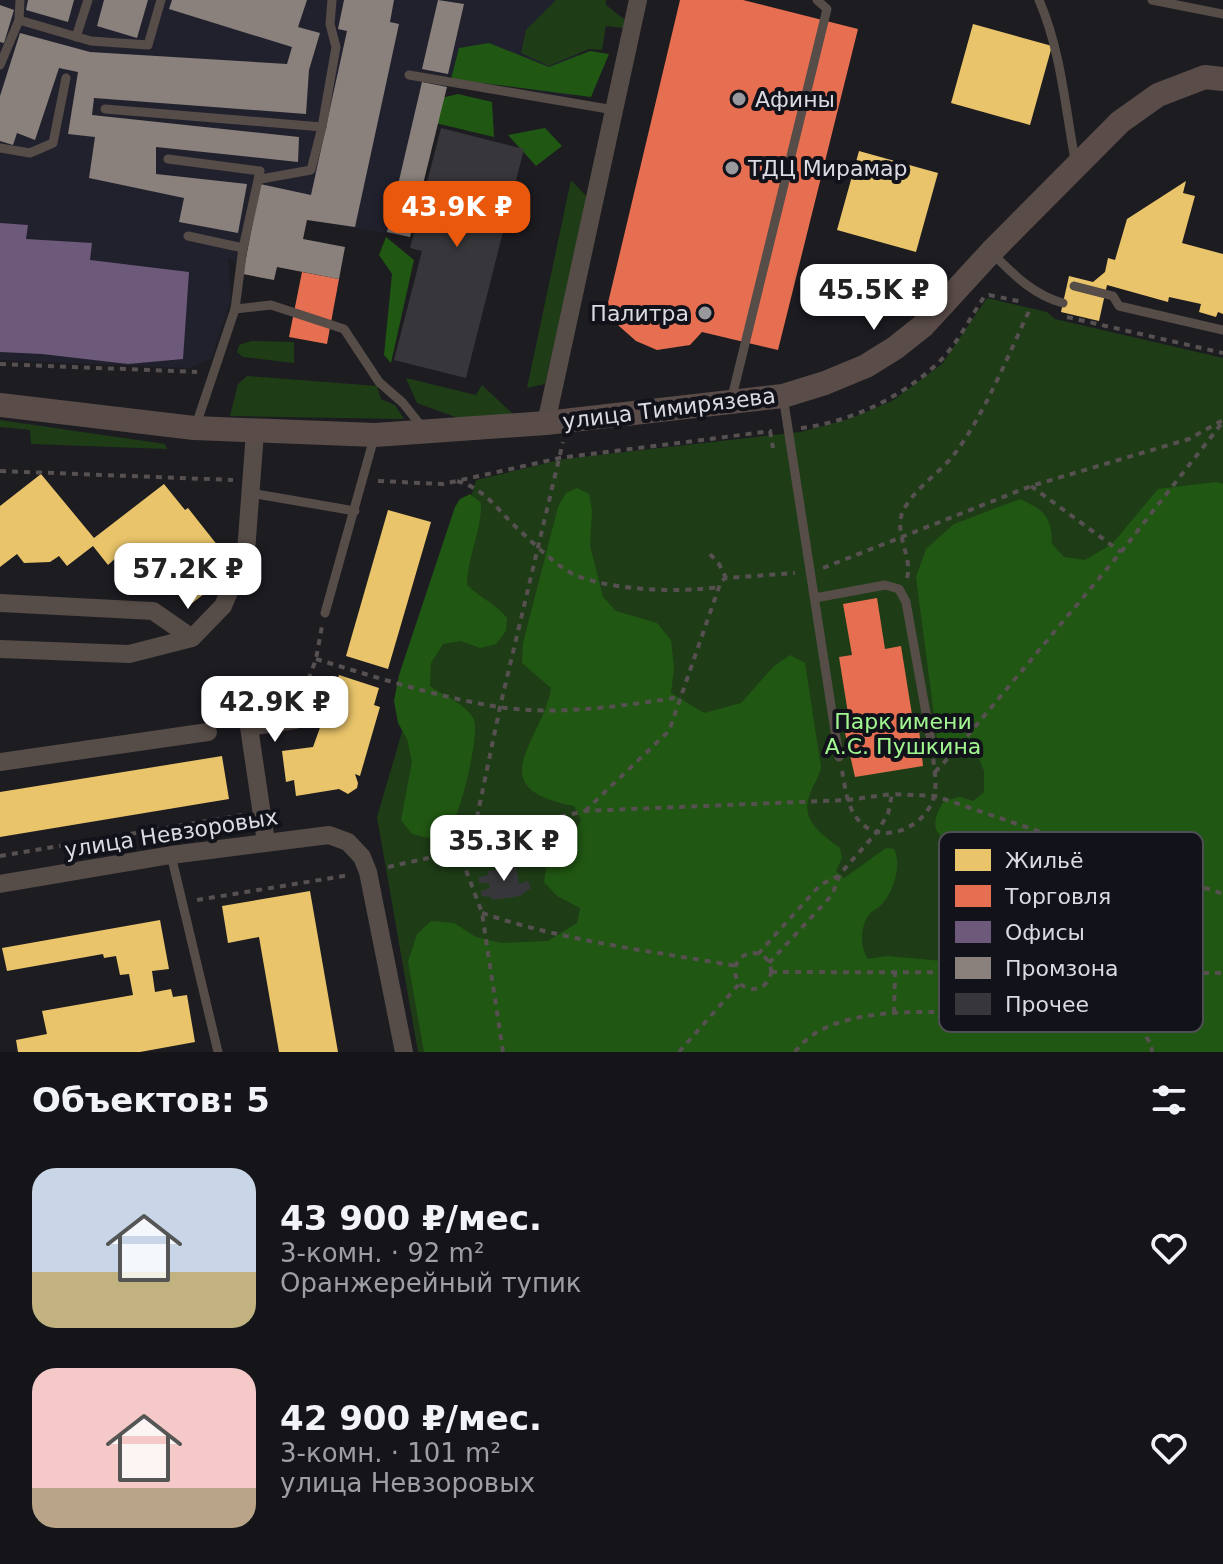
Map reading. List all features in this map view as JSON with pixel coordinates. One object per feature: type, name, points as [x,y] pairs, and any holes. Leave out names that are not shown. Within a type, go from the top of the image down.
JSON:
[{"type":"street","points":[[546,423],[638,0]]},
{"type":"street","name":"улица Тимирязева","points":[[0,405],[194,428],[375,435],[546,423],[783,396],[866,366],[895,348],[924,325],[991,252],[1120,122],[1158,95],[1205,77],[1223,79]]},
{"type":"street","points":[[0,649],[129,654],[192,638],[223,606],[246,552],[255,432]]},
{"type":"street","points":[[0,603],[153,611],[192,638]]},
{"type":"street","points":[[266,842],[249,727],[295,720]]},
{"type":"street","points":[[0,762],[208,732]]},
{"type":"street","name":"улица Невзоровых","points":[[0,884],[266,842],[329,835],[348,842],[362,857],[368,872],[404,1052]]},
{"type":"lane","points":[[0,65],[19,20],[20,0]]},
{"type":"lane","points":[[76,37],[88,0]]},
{"type":"lane","points":[[19,20],[91,41],[148,45],[161,0]]},
{"type":"lane","points":[[261,179],[311,170],[336,47],[330,24],[332,0]]},
{"type":"lane","points":[[731,403],[827,9],[817,0]]},
{"type":"lane","points":[[1039,0],[1053,31],[1061,65],[1077,168]]},
{"type":"lane","points":[[1152,0],[1223,14]]},
{"type":"lane","points":[[409,75],[614,110]]},
{"type":"lane","points":[[0,148],[30,153],[53,143],[66,78]]},
{"type":"lane","points":[[105,109],[322,127]]},
{"type":"lane","points":[[168,159],[260,171],[261,179],[243,248],[235,309],[194,428]]},
{"type":"lane","points":[[188,236],[243,248]]},
{"type":"lane","points":[[991,252],[1025,285],[1063,303]]},
{"type":"lane","points":[[1074,286],[1113,296],[1119,306],[1223,330]]},
{"type":"lane","points":[[235,309],[271,305],[344,329],[379,382],[403,403],[427,433]]},
{"type":"lane","points":[[783,396],[839,757]]},
{"type":"lane","points":[[325,613],[375,435]]},
{"type":"lane","points":[[251,487],[355,511]]},
{"type":"lane","points":[[815,598],[885,585],[899,589],[906,602],[931,741]]},
{"type":"lane","points":[[171,855],[218,1052]]},
{"type":"path","points":[[363,480],[443,484],[560,458],[789,429],[847,417],[890,399],[940,362],[984,297],[989,295],[1033,304],[989,397],[954,455],[902,513],[901,537],[909,569],[899,589]]},
{"type":"path","points":[[1059,316],[1223,353]]},
{"type":"path","points":[[0,364],[199,372],[215,370]]},
{"type":"path","points":[[585,811],[669,731],[718,587],[726,578],[811,572],[1031,486],[1189,439],[1223,420]]},
{"type":"path","points":[[935,772],[1121,552],[1223,420]]},
{"type":"path","points":[[770,431],[773,451]]},
{"type":"path","points":[[0,471],[251,487]]},
{"type":"path","points":[[503,1052],[482,913],[466,870],[500,707],[554,480]]},
{"type":"path","points":[[457,481],[489,497],[513,524],[568,572],[594,582],[659,590],[694,591],[718,587]]},
{"type":"path","points":[[1031,486],[1121,552]]},
{"type":"path","points":[[710,554],[726,578]]},
{"type":"path","points":[[295,720],[316,659],[325,613]]},
{"type":"path","points":[[316,659],[387,681],[500,707],[559,710],[621,706],[681,697]]},
{"type":"path","points":[[839,757],[847,800],[854,814],[864,826],[877,832],[896,833],[912,827],[926,816],[935,796],[931,741]]},
{"type":"path","points":[[383,868],[468,849],[516,827],[585,811],[847,800],[892,794],[935,796],[1041,832]]},
{"type":"path","points":[[758,954],[769,963],[771,972],[762,987],[751,989],[740,983],[736,975],[743,957],[758,954],[820,885],[840,874],[877,832],[888,814],[892,794]]},
{"type":"path","points":[[0,856],[262,812]]},
{"type":"path","points":[[181,903],[352,874]]},
{"type":"path","points":[[769,963],[832,895],[840,874]]},
{"type":"path","points":[[1203,887],[1223,894]]},
{"type":"path","points":[[482,913],[524,927],[570,937],[737,966]]},
{"type":"path","points":[[771,972],[939,973]]},
{"type":"path","points":[[894,1013],[895,973]]},
{"type":"path","points":[[679,1052],[740,983]]},
{"type":"path","points":[[795,1052],[814,1033],[842,1022],[894,1013],[939,1013]]},
{"type":"path","points":[[1143,1032],[1151,1044],[1152,1052]]},
{"type":"shaded area","points":[[0,0],[588,0],[571,97],[448,75],[410,237],[307,220],[245,265],[228,258],[231,300],[211,359],[189,368],[0,360]]},
{"type":"green space","points":[[556,0],[606,0],[606,5],[625,20],[623,28],[606,26],[602,50],[589,49],[549,66],[521,53],[526,30]]},
{"type":"green space","points":[[489,43],[549,67],[590,51],[609,54],[591,97],[451,79],[459,48]]},
{"type":"green space","points":[[458,94],[492,102],[494,137],[431,122],[437,99]]},
{"type":"green space","points":[[545,128],[562,146],[536,166],[508,135]]},
{"type":"green space","points":[[571,180],[587,197],[545,384],[527,388]]},
{"type":"green space","points":[[386,237],[414,260],[391,363],[384,355],[392,274],[379,255]]},
{"type":"green space","name":"Парк имени А.С. Пушкина","points":[[987,298],[1047,312],[1055,319],[1223,358],[1223,1052],[418,1052],[377,817],[476,480],[564,459],[800,432],[849,419],[892,401],[942,364]]},
{"type":"green space","points":[[251,341],[294,342],[294,363],[243,357],[237,352],[239,345]]},
{"type":"green space","points":[[247,376],[377,386],[381,399],[395,405],[404,419],[230,416],[238,384]]},
{"type":"green space","points":[[406,378],[476,395],[482,385],[513,414],[458,418],[417,403]]},
{"type":"green space","points":[[0,420],[165,444],[167,449],[31,444],[30,430],[0,427]]},
{"type":"green space","points":[[1216,482],[1223,484],[1223,1052],[424,1052],[408,962],[417,934],[431,921],[454,923],[476,937],[502,943],[548,941],[577,923],[580,908],[557,896],[544,882],[547,863],[573,836],[581,820],[574,806],[545,798],[529,787],[522,775],[529,744],[546,708],[551,688],[522,663],[523,643],[558,507],[566,493],[577,488],[589,494],[592,510],[590,546],[603,597],[616,611],[657,623],[671,640],[674,668],[671,693],[704,713],[741,703],[773,667],[790,655],[805,663],[821,767],[810,793],[808,813],[815,827],[840,848],[842,858],[836,871],[844,878],[886,848],[894,849],[896,877],[883,903],[865,921],[862,944],[868,959],[887,956],[939,961],[939,1032],[1203,1032],[1203,832],[939,834],[935,822],[944,801],[960,797],[973,801],[984,792],[984,771],[977,754],[937,738],[916,577],[926,549],[954,524],[1020,499],[1045,515],[1052,544],[1064,557],[1085,560],[1112,544],[1158,489]]},
{"type":"green space","points":[[470,494],[481,503],[481,513],[467,585],[507,618],[506,631],[496,644],[480,648],[461,641],[443,644],[431,663],[430,686],[466,709],[474,720],[475,728],[472,758],[458,809],[449,829],[433,839],[412,834],[401,820],[412,762],[394,701],[399,675],[455,507],[460,499]]},
{"type":"building: Жильё","points":[[973,24],[1052,46],[1030,125],[951,103]]},
{"type":"building: Жильё","name":"Афины","points":[[707,58],[787,79],[765,159],[686,137]]},
{"type":"building: Жильё","points":[[859,151],[938,173],[916,252],[837,230]]},
{"type":"building: Жильё","points":[[1186,181],[1183,193],[1195,196],[1182,243],[1223,254],[1223,314],[1218,312],[1216,317],[1199,312],[1201,304],[1169,297],[1168,302],[1107,285],[1099,321],[1061,312],[1069,276],[1093,282],[1105,272],[1108,258],[1115,260],[1127,219]]},
{"type":"building: Жильё","points":[[675,196],[755,217],[733,296],[654,275]]},
{"type":"building: Жильё","points":[[41,474],[94,538],[164,484],[185,510],[188,508],[222,551],[208,562],[222,580],[191,604],[180,591],[175,595],[156,571],[147,579],[128,573],[117,557],[108,565],[93,546],[67,566],[59,556],[50,562],[24,563],[17,554],[0,567],[0,506]]},
{"type":"building: Жильё","points":[[388,510],[431,522],[388,669],[346,656]]},
{"type":"building: Жильё","points":[[339,675],[379,688],[374,705],[380,707],[360,776],[355,774],[357,788],[348,794],[339,789],[296,796],[294,780],[286,782],[282,751],[313,747]]},
{"type":"building: Жильё","points":[[222,756],[229,799],[0,837],[0,792]]},
{"type":"building: Жильё","points":[[310,891],[338,1052],[279,1052],[259,937],[228,943],[222,906]]},
{"type":"building: Жильё","points":[[160,920],[169,969],[152,971],[155,992],[171,989],[173,997],[187,995],[195,1042],[140,1052],[18,1052],[16,1040],[47,1034],[42,1011],[133,995],[129,974],[120,975],[116,956],[104,958],[103,954],[7,971],[2,948]]},
{"type":"building: Торговля","name":"ТДЦ Мирамар","points":[[680,0],[743,0],[858,29],[778,350],[702,332],[690,345],[657,350],[636,341],[619,326],[607,307]]},
{"type":"building: Торговля","points":[[302,272],[339,279],[327,344],[289,337]]},
{"type":"building: Торговля","points":[[877,598],[885,649],[901,646],[913,721],[918,720],[923,766],[855,777],[845,733],[851,732],[839,657],[852,655],[843,604]]},
{"type":"building: Офисы","points":[[0,223],[28,225],[26,239],[92,243],[90,260],[189,272],[183,359],[128,364],[0,352]]},
{"type":"building: Промзона","points":[[28,0],[74,0],[68,22],[26,10]]},
{"type":"building: Промзона","points":[[104,0],[148,0],[137,38],[97,26]]},
{"type":"building: Промзона","points":[[172,0],[307,0],[298,27],[320,33],[309,70],[306,114],[94,98],[92,115],[299,137],[298,162],[156,147],[156,174],[247,184],[238,233],[179,222],[184,198],[89,178],[95,137],[68,134],[78,72],[59,68],[35,140],[17,133],[13,145],[0,141],[0,96],[20,33],[90,52],[287,64],[292,47],[169,9]]},
{"type":"building: Промзона","points":[[344,0],[394,0],[390,22],[399,24],[355,227],[307,220],[303,239],[345,247],[339,279],[277,267],[274,280],[243,274],[260,184],[311,195],[347,31],[338,29]]},
{"type":"building: Промзона","points":[[438,0],[464,4],[448,74],[422,69]]},
{"type":"building: Промзона","points":[[0,5],[14,10],[4,43],[0,42]]},
{"type":"building: Промзона","points":[[422,82],[447,87],[410,237],[387,232]]},
{"type":"building: Прочее","points":[[441,128],[524,149],[466,378],[394,360],[422,251],[410,248]]},
{"type":"building: Прочее","points":[[507,856],[516,867],[519,884],[528,881],[531,888],[520,896],[492,900],[491,897],[481,896],[481,891],[490,888],[489,883],[479,883],[479,877],[488,875],[488,871],[505,869]]},
{"type":"place","name":"Афины","points":[[739,99]]},
{"type":"place","name":"ТДЦ Мирамар","points":[[732,168]]},
{"type":"place","name":"Палитра","points":[[705,313]]}]
